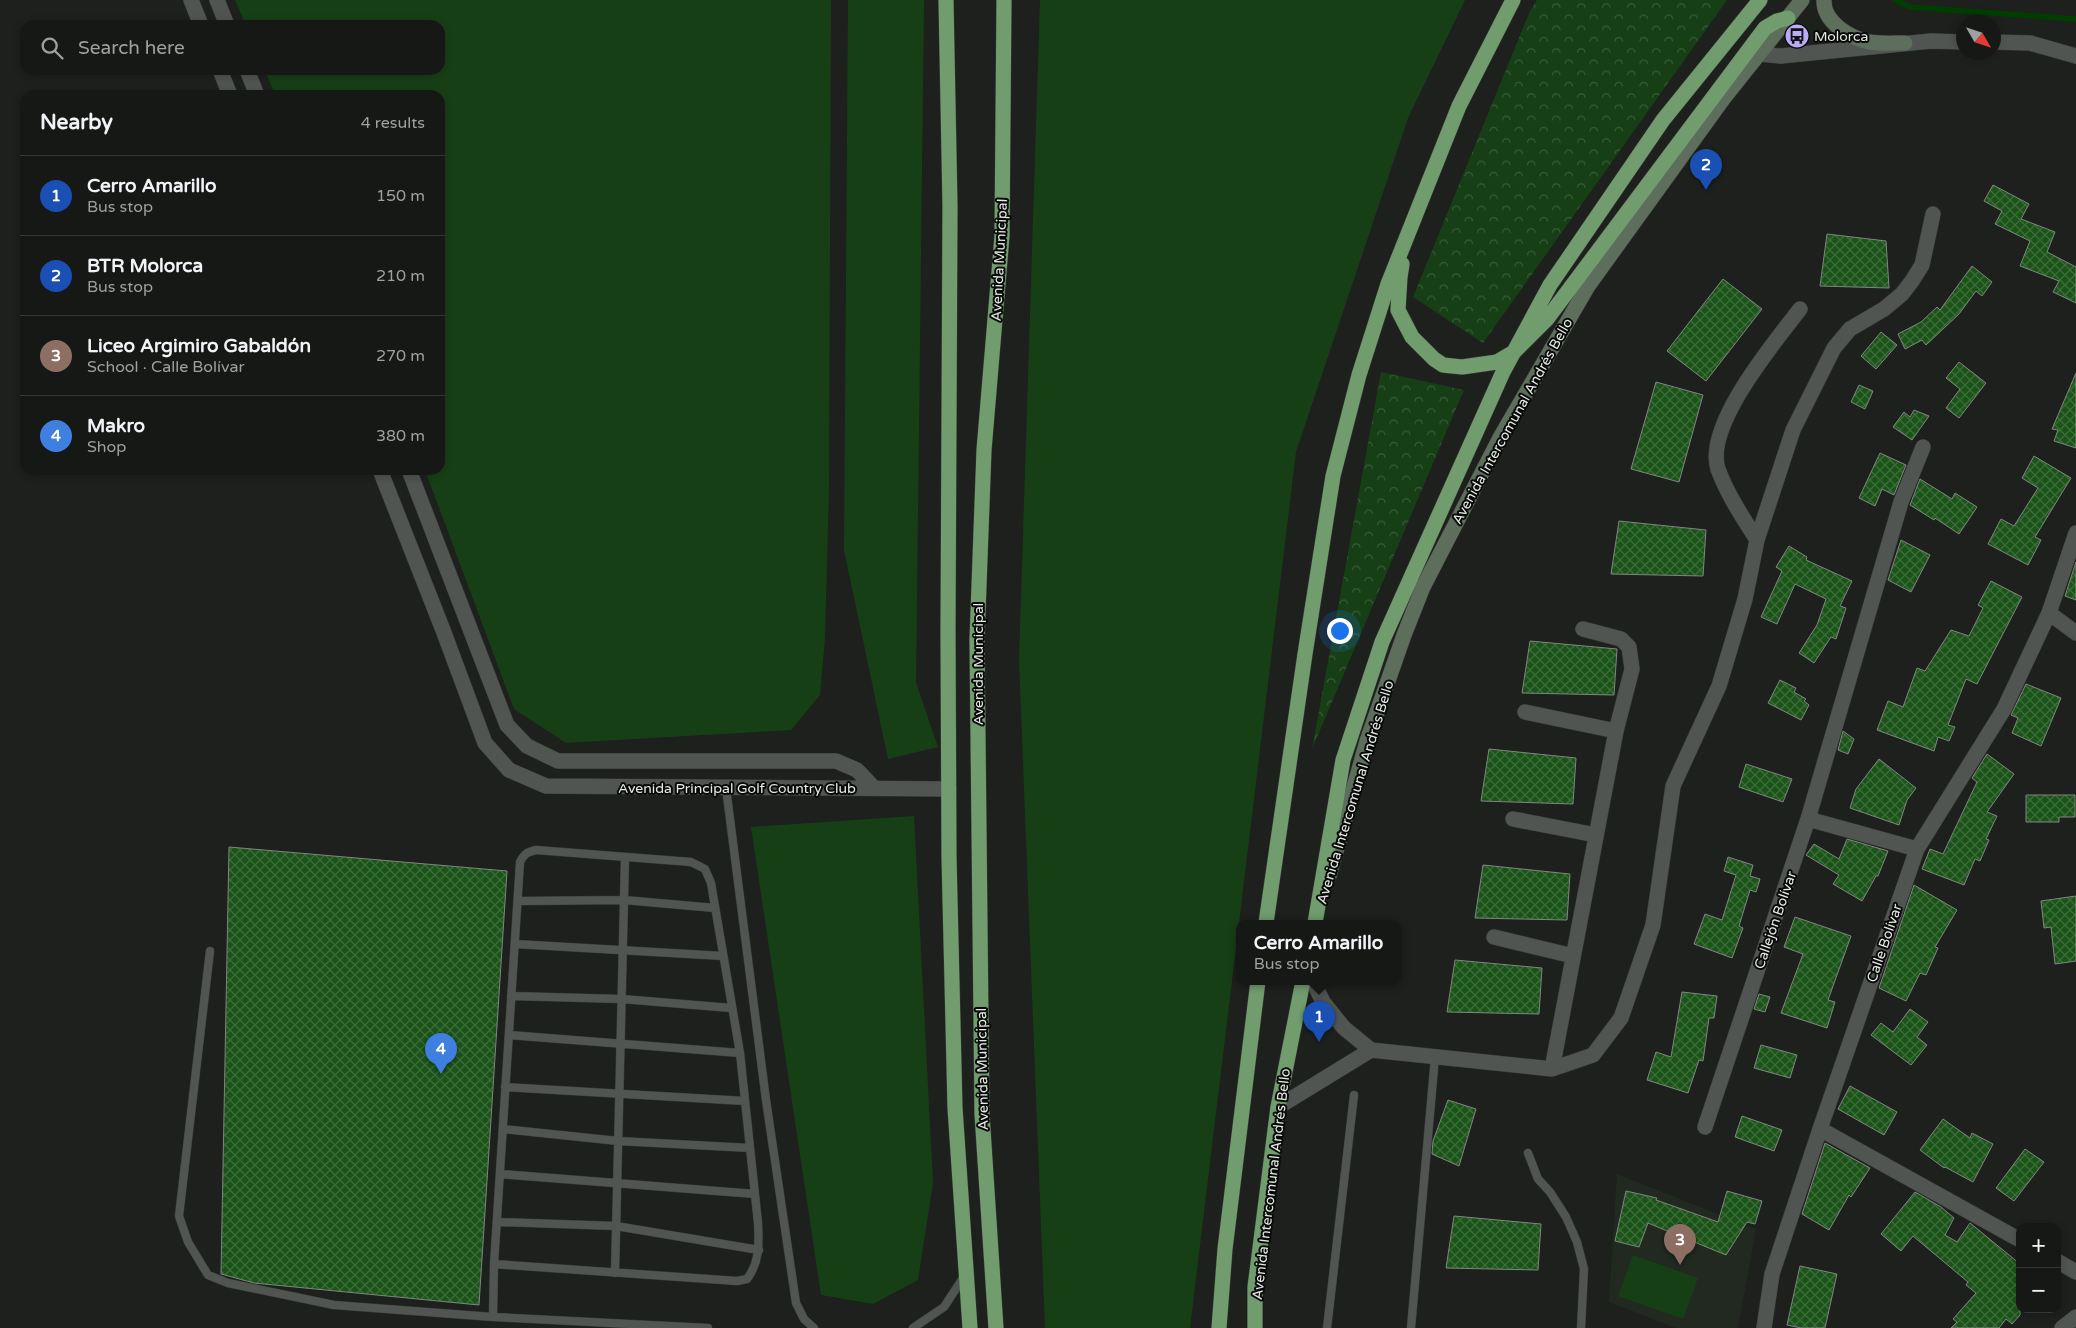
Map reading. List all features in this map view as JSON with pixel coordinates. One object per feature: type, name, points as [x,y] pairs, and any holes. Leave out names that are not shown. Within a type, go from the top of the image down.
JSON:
[{"type":"highway","name":"Avenida Municipal","points":[[946,0],[950,206],[948,789],[955,1108],[970,1328]]},
{"type":"highway","name":"Avenida Municipal","points":[[996,1328],[982,1114],[977,640],[984,450],[1002,236],[1004,0]]},
{"type":"highway","points":[[1266,920],[1333,476],[1359,375],[1388,284],[1458,106],[1513,0]]},
{"type":"highway","points":[[1316,920],[1343,760],[1382,642],[1448,492],[1514,352],[1550,285],[1663,120],[1760,0]]},
{"type":"highway","points":[[1408,233],[1400,277],[1398,310],[1412,336],[1434,359],[1444,365],[1462,368],[1497,362],[1514,352],[1546,319],[1765,28],[1777,20],[1788,18]]},
{"type":"highway","points":[[1219,1328],[1225,1249],[1258,985]]},
{"type":"highway","name":"Avenida Intercomunal Andrés Bello","points":[[1255,1328],[1255,1287],[1278,1107],[1302,985]]},
{"type":"main road","name":"Avenida Intercomunal Andrés Bello","points":[[1316,920],[1367,741],[1391,670],[1423,587],[1466,501],[1501,436],[1588,286],[1718,106],[1802,0]]},
{"type":"main road","points":[[1824,0],[1826,14],[1836,26],[1849,34],[1869,42],[1905,43]]},
{"type":"street","points":[[191,0],[199,20]]},
{"type":"street","points":[[217,0],[226,20]]},
{"type":"street","points":[[1759,54],[1781,56],[1905,43],[1956,42]]},
{"type":"street","points":[[2001,42],[2030,44],[2076,56]]},
{"type":"street","points":[[222,75],[228,90]]},
{"type":"street","points":[[248,75],[255,90]]},
{"type":"street","points":[[1315,985],[1324,1002],[1344,1028],[1371,1050],[1552,1069],[1593,1055],[1621,1018],[1653,925],[1673,786],[1719,686],[1745,599],[1757,540],[1793,430],[1834,348],[1850,329],[1884,309],[1902,294],[1912,281],[1922,265],[1933,214]]},
{"type":"street","points":[[1757,540],[1736,508],[1718,468],[1716,454],[1722,425],[1733,405],[1757,367],[1800,309]]},
{"type":"street","name":"Callejón Bolívar","points":[[1705,1127],[1808,819],[1901,502],[1923,448]]},
{"type":"street","name":"Avenida Principal Golf Country Club","points":[[382,475],[443,630],[485,744],[509,770],[546,786],[874,788]]},
{"type":"street","name":"Avenida Principal Golf Country Club","points":[[411,475],[507,725],[527,746],[558,761],[836,761],[857,770],[874,788]]},
{"type":"street","name":"Calle Bolívar","points":[[1764,1328],[1772,1274],[1917,849],[2004,709],[2049,613],[2076,532]]},
{"type":"street","points":[[2049,613],[2076,633]]},
{"type":"street","points":[[1552,1069],[1616,731],[1632,670],[1629,647],[1621,639],[1584,629]]},
{"type":"street","points":[[1525,712],[1616,731]]},
{"type":"street","points":[[874,788],[948,789]]},
{"type":"street","points":[[1513,819],[1596,835]]},
{"type":"street","points":[[1808,819],[1917,849]]},
{"type":"street","points":[[1494,937],[1573,956]]},
{"type":"street","points":[[1278,1107],[1371,1050]]},
{"type":"street","points":[[1820,1129],[2016,1238]]},
{"type":"street","points":[[2061,1263],[2076,1272]]},
{"type":"street","points":[[2062,1328],[2076,1317]]},
{"type":"lane","points":[[726,788],[766,1100],[796,1303],[804,1320],[814,1328]]},
{"type":"lane","points":[[493,1317],[494,1264],[520,862],[528,852],[536,850],[691,862],[705,869],[711,882],[740,1053],[759,1250],[754,1270],[747,1279],[737,1281],[494,1264]]},
{"type":"lane","points":[[615,1273],[625,858]]},
{"type":"lane","points":[[518,901],[624,900],[715,908]]},
{"type":"lane","points":[[515,944],[723,956]]},
{"type":"lane","points":[[210,951],[179,1216],[188,1242],[208,1275],[228,1283],[334,1305],[493,1317],[708,1328]]},
{"type":"lane","points":[[511,996],[622,1000],[731,1008]]},
{"type":"lane","points":[[509,1036],[740,1053]]},
{"type":"lane","points":[[1411,1328],[1435,1057]]},
{"type":"lane","points":[[505,1087],[745,1101]]},
{"type":"lane","points":[[1327,1328],[1354,1095]]},
{"type":"lane","points":[[503,1129],[618,1141],[750,1148]]},
{"type":"lane","points":[[1528,1153],[1538,1179],[1550,1192],[1566,1217],[1577,1242],[1584,1269],[1581,1328]]},
{"type":"lane","points":[[500,1174],[755,1194]]},
{"type":"lane","points":[[497,1222],[616,1226],[759,1250]]},
{"type":"lane","points":[[913,1328],[944,1307],[966,1274]]},
{"type":"shaded area","points":[[1617,1174],[1756,1229],[1738,1328],[1676,1328],[1609,1302]]},
{"type":"green space","points":[[235,0],[831,0],[829,486],[825,638],[820,695],[791,730],[566,743],[514,709],[427,475],[445,475],[445,90],[273,90],[267,75],[445,75],[445,20],[244,20]]},
{"type":"green space","points":[[848,0],[924,0],[916,683],[938,747],[888,759],[844,550]]},
{"type":"green space","points":[[1040,0],[1465,0],[1408,118],[1296,452],[1239,920],[1236,920],[1236,948],[1190,1328],[1045,1328],[1019,660]]},
{"type":"green space","points":[[1537,0],[1727,0],[1483,343],[1413,297],[1530,11]]},
{"type":"green space","points":[[1381,372],[1464,390],[1312,749]]},
{"type":"green space","points":[[914,816],[933,1183],[918,1280],[873,1304],[821,1295],[751,827]]},
{"type":"green space","points":[[1633,1255],[1698,1278],[1683,1319],[1618,1296]]},
{"type":"building","points":[[1993,185],[2029,204],[2021,219],[2055,232],[2047,252],[2076,267],[2076,303],[2053,292],[2059,281],[2020,266],[2030,241],[1995,224],[2002,211],[1984,201]]},
{"type":"building","points":[[1827,234],[1886,241],[1889,288],[1820,286]]},
{"type":"building","points":[[1972,266],[1992,282],[1982,296],[1976,291],[1959,314],[1926,345],[1922,340],[1905,349],[1898,334],[1921,322],[1937,307],[1940,310]]},
{"type":"building","points":[[1723,279],[1762,309],[1706,381],[1667,351]]},
{"type":"building","points":[[1881,332],[1897,345],[1876,369],[1861,356]]},
{"type":"building","points":[[1959,362],[1986,383],[1959,418],[1946,408],[1960,389],[1946,378]]},
{"type":"building","points":[[2076,373],[2076,448],[2054,441],[2058,430],[2052,429]]},
{"type":"building","points":[[1656,382],[1703,395],[1679,482],[1631,469]]},
{"type":"building","points":[[1859,385],[1873,391],[1865,409],[1851,402]]},
{"type":"building","points":[[1914,410],[1929,416],[1912,440],[1893,427],[1904,412],[1910,417]]},
{"type":"building","points":[[1880,453],[1906,465],[1894,495],[1882,489],[1875,506],[1859,498]]},
{"type":"building","points":[[2034,456],[2071,478],[2035,537],[2041,540],[2028,565],[1988,544],[2001,519],[2014,526],[2038,488],[2022,478]]},
{"type":"building","points":[[1920,479],[1952,499],[1955,493],[1977,507],[1959,534],[1935,518],[1934,520],[1910,505]]},
{"type":"building","points":[[1619,521],[1706,530],[1703,576],[1611,574]]},
{"type":"building","points":[[1901,540],[1930,555],[1911,592],[1888,580]]},
{"type":"building","points":[[1789,546],[1807,557],[1806,560],[1852,581],[1840,606],[1846,608],[1836,639],[1831,637],[1814,663],[1799,653],[1817,625],[1826,599],[1795,584],[1777,624],[1761,617],[1782,571],[1776,567]]},
{"type":"building","points":[[2076,562],[2076,600],[2065,596]]},
{"type":"building","points":[[1991,581],[2022,597],[1977,684],[1966,679],[1948,725],[1955,727],[1949,741],[1938,737],[1934,751],[1877,730],[1888,701],[1903,707],[1917,668],[1925,671],[1951,630],[1969,636],[1983,608],[1978,605]]},
{"type":"building","points":[[1530,641],[1617,649],[1614,695],[1522,693]]},
{"type":"building","points":[[1780,680],[1796,688],[1794,692],[1806,699],[1804,701],[1809,705],[1801,720],[1768,703]]},
{"type":"building","points":[[2026,684],[2061,698],[2041,746],[2012,733],[2018,718],[2011,715]]},
{"type":"building","points":[[1843,731],[1854,739],[1848,754],[1838,750]]},
{"type":"building","points":[[1489,749],[1576,758],[1573,804],[1481,801]]},
{"type":"building","points":[[1987,754],[2014,774],[1987,812],[1997,816],[1986,839],[1989,840],[1980,861],[1975,859],[1964,885],[1922,869],[1930,849],[1943,854],[1977,782],[1972,778]]},
{"type":"building","points":[[1879,759],[1916,788],[1907,800],[1899,825],[1850,808],[1856,789]]},
{"type":"building","points":[[1746,764],[1792,779],[1783,802],[1739,787]]},
{"type":"building","points":[[2026,795],[2075,795],[2075,817],[2059,817],[2059,822],[2026,822]]},
{"type":"building","points":[[1847,839],[1888,851],[1878,876],[1876,876],[1862,901],[1833,884],[1839,875],[1806,855],[1814,844],[1839,859]]},
{"type":"building","points":[[229,847],[507,871],[479,1305],[254,1283],[221,1274]]},
{"type":"building","points":[[1728,857],[1753,865],[1750,876],[1760,879],[1756,892],[1750,890],[1739,926],[1743,928],[1732,958],[1694,944],[1705,914],[1722,920],[1736,875],[1724,871]]},
{"type":"building","points":[[1483,865],[1570,874],[1567,920],[1475,918]]},
{"type":"building","points":[[1914,885],[1957,910],[1935,947],[1938,948],[1926,975],[1920,973],[1906,1001],[1879,988]]},
{"type":"building","points":[[2076,896],[2076,961],[2055,964],[2051,927],[2044,928],[2041,901]]},
{"type":"building","points":[[1795,917],[1851,936],[1828,1000],[1835,1002],[1827,1028],[1781,1013],[1803,954],[1784,947]]},
{"type":"building","points":[[1455,960],[1542,968],[1539,1014],[1447,1012]]},
{"type":"building","points":[[1682,992],[1717,996],[1714,1018],[1709,1018],[1703,1061],[1699,1060],[1688,1093],[1647,1080],[1656,1052],[1671,1057]]},
{"type":"building","points":[[1759,994],[1770,997],[1765,1012],[1754,1009]]},
{"type":"building","points":[[1910,1009],[1928,1022],[1917,1037],[1927,1045],[1911,1065],[1871,1035],[1881,1023],[1893,1032]]},
{"type":"building","points":[[1761,1045],[1797,1055],[1790,1078],[1754,1068]]},
{"type":"building","points":[[1850,1086],[1897,1112],[1884,1135],[1838,1109]]},
{"type":"building","points":[[1448,1100],[1476,1109],[1459,1166],[1432,1154],[1433,1141]]},
{"type":"building","points":[[1742,1116],[1782,1130],[1774,1151],[1735,1137]]},
{"type":"building","points":[[1943,1119],[1970,1138],[1972,1133],[1993,1144],[1973,1182],[1944,1168],[1920,1150]]},
{"type":"building","points":[[1825,1143],[1870,1168],[1851,1197],[1849,1195],[1829,1230],[1802,1214]]},
{"type":"building","points":[[2025,1149],[2044,1162],[2014,1201],[1996,1188]]},
{"type":"building","points":[[1626,1191],[1657,1198],[1656,1200],[1718,1222],[1727,1191],[1762,1201],[1755,1224],[1747,1222],[1726,1255],[1648,1223],[1639,1247],[1615,1241]]},
{"type":"building","points":[[1915,1192],[1941,1207],[1954,1218],[1945,1235],[1957,1242],[1970,1223],[2016,1261],[2016,1313],[2020,1313],[2020,1315],[2012,1324],[2006,1319],[1999,1328],[1951,1328],[1957,1322],[1953,1319],[1976,1293],[1966,1285],[1968,1282],[1913,1236],[1901,1251],[1881,1234]]},
{"type":"building","points":[[1454,1216],[1541,1224],[1538,1270],[1446,1268]]},
{"type":"building","points":[[1800,1266],[1837,1274],[1825,1328],[1801,1328],[1787,1325]]},
{"type":"waterway","points":[[1895,0],[1910,7],[2076,19]]},
{"type":"place","name":"Molorca","points":[[1797,36]]},
{"type":"place","name":"BTR Molorca","points":[[1706,190]]},
{"type":"place","name":"Cerro Amarillo","points":[[1319,1042]]},
{"type":"place","name":"Makro","points":[[441,1074]]},
{"type":"place","name":"Liceo Argimiro Gabaldón","points":[[1680,1265]]}]
